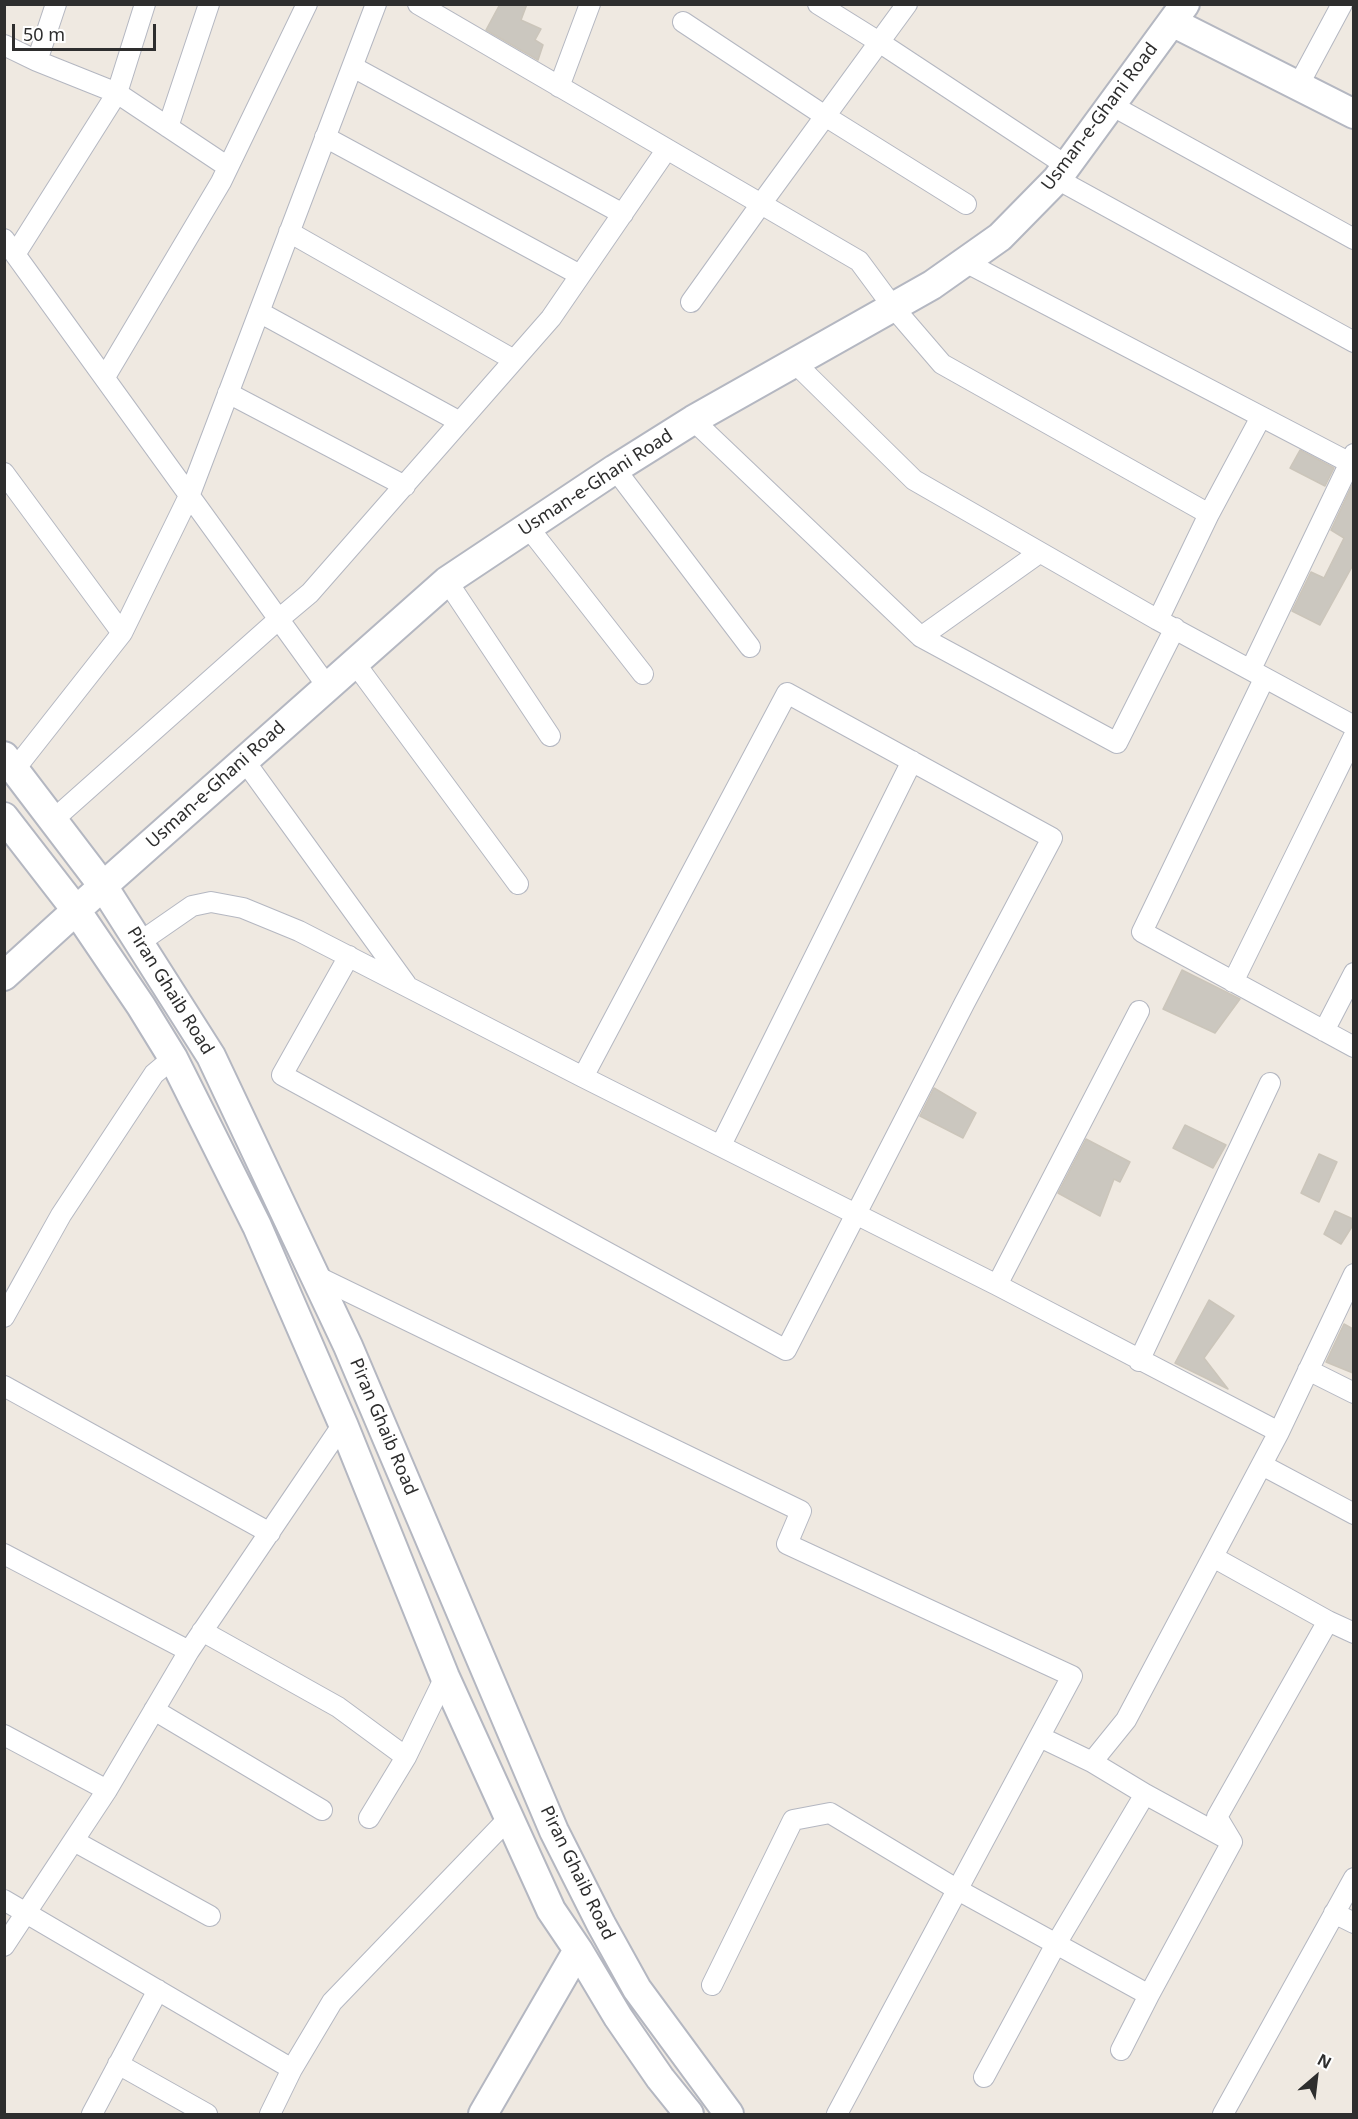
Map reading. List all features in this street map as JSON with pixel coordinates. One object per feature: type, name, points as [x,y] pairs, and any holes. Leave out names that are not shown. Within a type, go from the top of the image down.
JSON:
[{"type":"main road","points":[[1178,13],[1298,86],[1353,114]]},
{"type":"main road","name":"Usman-e-Ghani Road","points":[[4,976],[447,581],[693,420],[932,285],[1000,237],[1062,173],[1178,13]]},
{"type":"main road","name":"Piran Ghaib Road","points":[[10,763],[103,886],[211,1056],[348,1346],[554,1831],[600,1924],[637,1989],[729,2115]]},
{"type":"main road","name":"Piran Ghaib Road","points":[[6,821],[76,910],[173,1058],[257,1226],[343,1424],[445,1677],[551,1910],[618,2017],[689,2115]]},
{"type":"main road","points":[[483,2115],[578,1950]]},
{"type":"street","points":[[37,61],[56,4]]},
{"type":"street","points":[[145,4],[117,93],[10,246],[327,686]]},
{"type":"street","points":[[168,127],[209,4]]},
{"type":"street","points":[[105,377],[228,167],[307,4]]},
{"type":"street","points":[[10,763],[122,633],[190,494],[376,4]]},
{"type":"street","points":[[418,4],[443,11],[559,87],[859,261],[893,307],[942,364],[1209,514]]},
{"type":"street","points":[[559,87],[590,4]]},
{"type":"street","points":[[818,4],[879,42],[1062,173],[1353,342]]},
{"type":"street","points":[[692,302],[760,204],[907,4]]},
{"type":"street","points":[[1298,86],[1342,4]]},
{"type":"street","points":[[683,22],[825,116],[966,204]]},
{"type":"street","points":[[4,45],[37,61],[117,93],[228,167]]},
{"type":"street","points":[[353,67],[622,214]]},
{"type":"street","points":[[1111,105],[1353,239]]},
{"type":"street","points":[[325,137],[580,275]]},
{"type":"street","points":[[53,820],[310,593],[551,318],[667,150]]},
{"type":"street","points":[[289,232],[514,360]]},
{"type":"street","points":[[965,262],[1261,417],[1352,461],[1143,932],[1353,1047]]},
{"type":"street","points":[[259,312],[460,422]]},
{"type":"street","points":[[794,362],[914,480],[1039,553],[1257,674],[1352,723],[1233,982]]},
{"type":"street","points":[[228,393],[405,486]]},
{"type":"street","points":[[693,420],[921,637],[1118,743],[1209,514],[1261,417]]},
{"type":"street","points":[[615,469],[750,647]]},
{"type":"street","points":[[4,473],[122,633]]},
{"type":"street","points":[[528,527],[643,674]]},
{"type":"street","points":[[921,637],[1039,553]]},
{"type":"street","points":[[447,581],[550,736]]},
{"type":"street","points":[[354,662],[518,884]]},
{"type":"street","points":[[349,956],[282,1075],[786,1350],[1052,838],[787,693],[583,1077]]},
{"type":"street","points":[[244,760],[409,987]]},
{"type":"street","points":[[721,1144],[912,761]]},
{"type":"street","points":[[140,942],[192,906],[211,902],[243,909],[299,931],[997,1285],[1279,1432]]},
{"type":"street","points":[[1324,1031],[1353,973]]},
{"type":"street","points":[[997,1285],[1139,1011]]},
{"type":"street","points":[[4,1317],[61,1215],[154,1074],[173,1058]]},
{"type":"street","points":[[1139,1361],[1270,1083]]},
{"type":"street","points":[[316,1276],[801,1511],[787,1544],[1072,1676],[837,2115]]},
{"type":"street","points":[[1092,1762],[1126,1720],[1279,1432],[1353,1277]]},
{"type":"street","points":[[1308,1370],[1353,1393]]},
{"type":"street","points":[[4,1386],[270,1533]]},
{"type":"street","points":[[4,1946],[107,1790],[189,1651],[343,1424]]},
{"type":"street","points":[[1262,1465],[1353,1514]]},
{"type":"street","points":[[4,1554],[189,1651]]},
{"type":"street","points":[[1213,1557],[1353,1634]]},
{"type":"street","points":[[1232,1842],[1217,1817],[1328,1621]]},
{"type":"street","points":[[202,1631],[338,1707],[406,1758]]},
{"type":"street","points":[[369,1818],[406,1758],[445,1677]]},
{"type":"street","points":[[154,1710],[322,1810]]},
{"type":"street","points":[[4,1735],[107,1790]]},
{"type":"street","points":[[1040,1737],[1092,1762],[1232,1842]]},
{"type":"street","points":[[984,2077],[1056,1944],[1145,1794]]},
{"type":"street","points":[[711,1985],[793,1820],[830,1814],[958,1890],[1149,1995]]},
{"type":"street","points":[[270,2115],[292,2068],[332,2002],[509,1818]]},
{"type":"street","points":[[74,1840],[210,1916]]},
{"type":"street","points":[[1121,2050],[1232,1842]]},
{"type":"street","points":[[1223,2115],[1353,1878]]},
{"type":"street","points":[[4,1900],[292,2068]]},
{"type":"street","points":[[1334,1913],[1353,1923]]},
{"type":"street","points":[[92,2115],[158,1990]]},
{"type":"street","points":[[118,2064],[207,2115]]},
{"type":"building","points":[[500,4],[527,4],[521,20],[541,29],[535,40],[543,45],[538,60],[486,30]]},
{"type":"building","points":[[1300,450],[1334,468],[1325,486],[1290,468]]},
{"type":"building","points":[[1353,483],[1353,565],[1320,625],[1292,611],[1311,572],[1324,578],[1344,538],[1331,530]]},
{"type":"building","points":[[1182,970],[1240,999],[1215,1033],[1163,1009]]},
{"type":"building","points":[[934,1088],[976,1113],[963,1138],[920,1116]]},
{"type":"building","points":[[1185,1125],[1226,1145],[1213,1168],[1173,1148]]},
{"type":"building","points":[[1086,1139],[1130,1162],[1120,1182],[1114,1179],[1100,1216],[1058,1193]]},
{"type":"building","points":[[1319,1154],[1337,1162],[1319,1202],[1301,1193]]},
{"type":"building","points":[[1335,1211],[1353,1219],[1353,1225],[1341,1244],[1324,1234]]},
{"type":"building","points":[[1209,1300],[1234,1316],[1204,1358],[1228,1389],[1175,1363]]},
{"type":"building","points":[[1344,1324],[1353,1329],[1353,1373],[1326,1362]]}]
